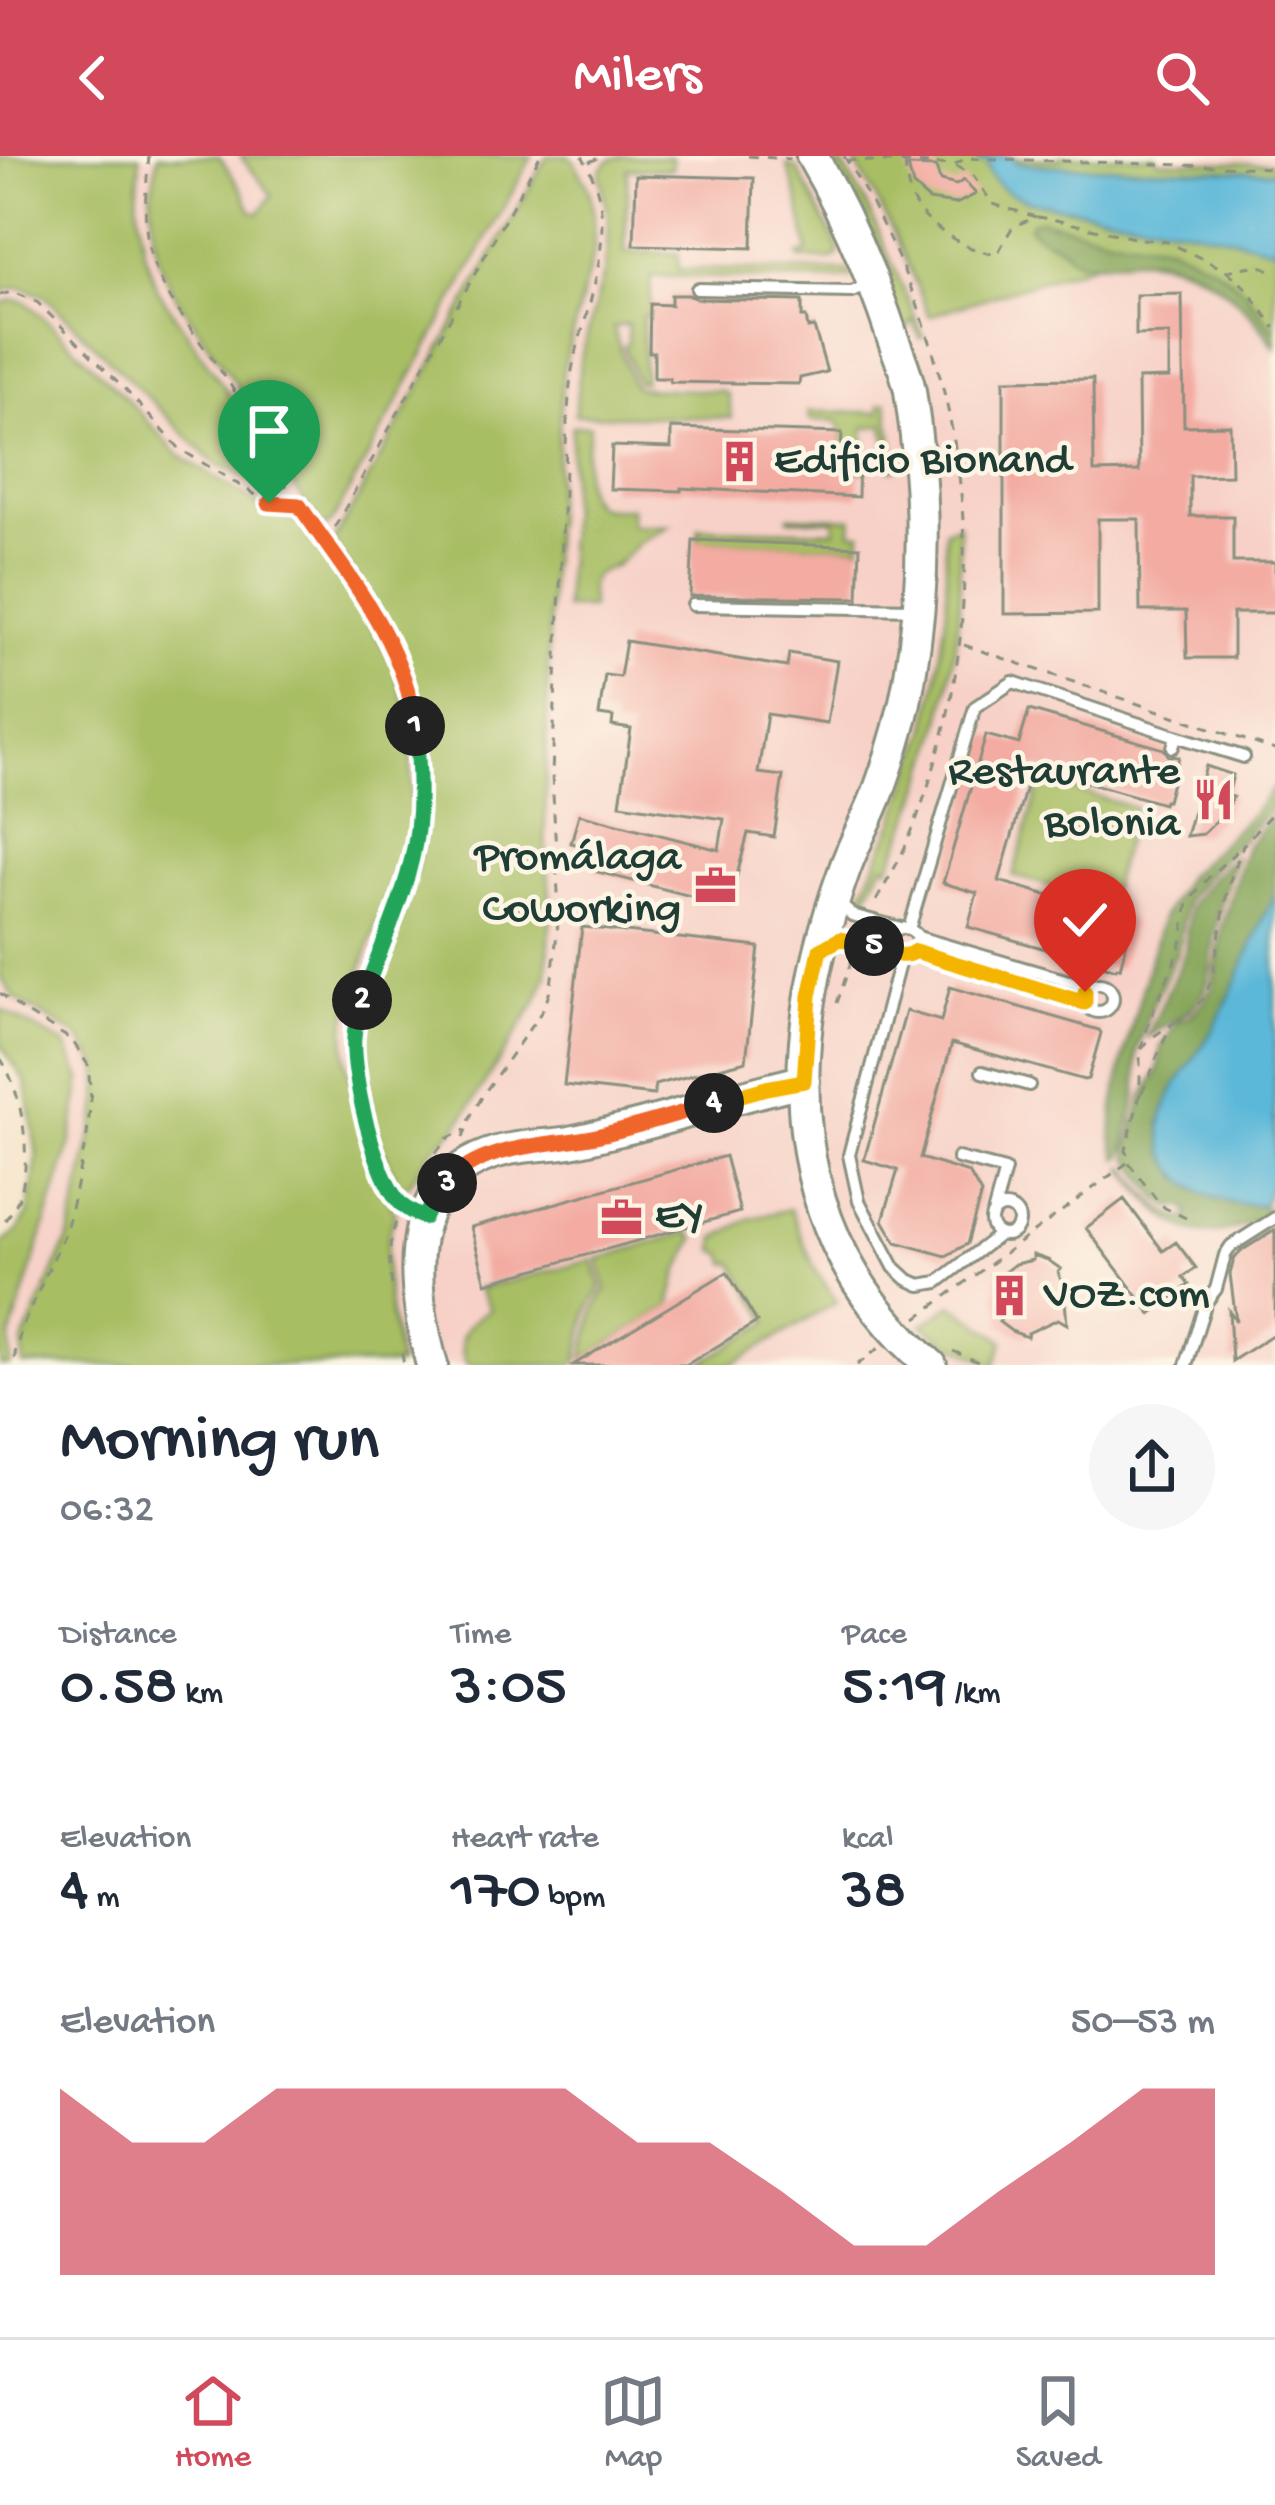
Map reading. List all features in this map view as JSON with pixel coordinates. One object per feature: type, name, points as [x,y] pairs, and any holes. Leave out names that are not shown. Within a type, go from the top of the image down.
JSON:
[{"type":"street","points":[[798,157],[855,236],[909,387],[920,486],[922,584],[909,684],[880,788],[835,899],[810,996],[804,1081],[807,1145],[818,1200],[835,1242],[860,1286],[906,1328],[932,1365]]},
{"type":"street","points":[[432,1365],[416,1266],[418,1241],[437,1193],[466,1168],[499,1151],[571,1142],[804,1081]]},
{"type":"lane","points":[[697,289],[826,296],[875,283]]},
{"type":"lane","points":[[693,604],[918,609]]},
{"type":"lane","points":[[820,950],[840,939],[909,956],[975,707],[1013,682],[1174,742],[1244,757]]},
{"type":"lane","points":[[835,899],[852,915],[1085,1003],[1093,1011],[1110,1007],[1113,995],[1106,985],[1094,984],[1085,1003]]},
{"type":"lane","points":[[898,954],[890,944],[894,932],[1089,987]]},
{"type":"lane","points":[[898,954],[849,1155],[859,1201],[894,1267],[920,1285],[938,1282],[1000,1234],[1016,1230],[1019,1218],[1010,1208],[993,1214]]},
{"type":"lane","points":[[982,1072],[1029,1085]]},
{"type":"lane","points":[[958,1158],[1005,1170],[992,1223],[1000,1234]]},
{"type":"lane","points":[[1186,1365],[1225,1255],[1231,1246],[1275,1218]]},
{"type":"path","points":[[149,156],[146,226],[152,258],[167,290],[236,393],[278,475],[400,661],[413,709],[417,830],[404,883],[360,1005],[354,1039],[365,1117],[381,1167],[403,1207],[424,1218]]},
{"type":"path","points":[[326,544],[540,156]]},
{"type":"path","points":[[466,1168],[459,1150],[471,1116],[544,1008],[554,971],[559,913],[552,775],[567,422],[572,373],[602,250],[598,197],[582,156]]},
{"type":"path","points":[[586,164],[604,156]]},
{"type":"path","points":[[748,156],[798,157]]},
{"type":"path","points":[[954,165],[966,158],[1275,168]]},
{"type":"path","points":[[854,161],[954,165],[974,176],[993,204],[1168,242],[1227,271],[1275,328]]},
{"type":"path","points":[[905,162],[913,202],[922,214],[947,235],[988,255],[1004,247],[1013,226],[1037,217]]},
{"type":"path","points":[[1227,271],[1252,266],[1275,273]]},
{"type":"path","points":[[0,295],[11,292],[37,302],[180,449],[269,503],[299,505]]},
{"type":"path","points":[[961,644],[1275,750]]},
{"type":"path","points":[[1186,1218],[1165,1208],[1128,1162],[1126,1150],[1140,1094],[1140,1051],[1180,949],[1188,903],[1275,809]]},
{"type":"path","points":[[1140,1051],[1203,999],[1212,979],[1228,886],[1243,845]]},
{"type":"path","points":[[0,993],[72,1040],[88,1065],[91,1099],[66,1231],[22,1328],[16,1365]]},
{"type":"path","points":[[1140,1094],[1154,1071],[1158,1047],[1175,1022]]},
{"type":"path","points":[[0,1058],[9,1070],[20,1109],[26,1161],[18,1201],[0,1227]]},
{"type":"path","points":[[856,1365],[1128,1162]]},
{"type":"shaded area","points":[[0,156],[1275,156],[1275,1365],[10,1365],[10,1338],[71,1142],[81,1079],[66,1045],[0,1009]]},
{"type":"green space","points":[[0,156],[140,156],[137,199],[144,251],[157,289],[245,418],[275,484],[273,489],[214,463],[45,296],[20,287],[0,291]]},
{"type":"green space","points":[[158,156],[219,156],[251,211],[259,214],[272,195],[240,156],[532,156],[332,522],[323,529],[284,471],[239,389],[173,292],[153,232],[151,195]]},
{"type":"green space","points":[[547,156],[571,156],[589,188],[594,251],[563,369],[558,446],[546,766],[551,908],[547,975],[535,1004],[458,1125],[428,1155],[409,1185],[400,1186],[368,1099],[364,1030],[419,855],[427,809],[429,741],[419,697],[400,651],[333,543]]},
{"type":"green space","points":[[850,156],[1156,156],[1158,161],[1275,164],[1275,347],[1259,324],[1220,287],[1198,274],[1149,260],[1093,264],[929,316],[884,214]]},
{"type":"green space","points":[[672,157],[672,169],[628,169],[625,252],[678,253],[679,269],[848,271],[851,278],[651,276],[650,315],[643,316],[644,382],[637,382],[624,346],[628,324],[613,328],[632,383],[636,388],[722,391],[728,395],[732,418],[575,415],[581,357],[607,251],[608,217],[600,176],[611,159]]},
{"type":"green space","points":[[787,165],[797,168],[839,249],[837,257],[800,259],[808,251]]},
{"type":"green space","points":[[830,166],[843,166],[865,201],[924,337],[920,338],[912,320],[903,336]]},
{"type":"green space","points":[[1040,220],[1113,238],[1168,245],[1213,266],[1243,289],[1275,332],[1275,347],[1240,303],[1194,270],[1158,259],[1083,262],[1029,227]]},
{"type":"green space","points":[[24,301],[40,314],[179,455],[264,508],[303,524],[350,589],[393,663],[406,705],[411,746],[411,827],[345,1025],[346,1062],[372,1160],[395,1214],[386,1270],[399,1365],[23,1365],[23,1342],[70,1235],[99,1101],[98,1068],[80,1038],[15,999],[0,977],[0,304]]},
{"type":"green space","points":[[887,403],[897,468],[891,469],[884,425],[864,428],[867,471],[859,471],[859,454],[842,453],[838,421],[811,420],[808,412],[880,412],[879,405]]},
{"type":"green space","points":[[572,426],[590,426],[585,483],[593,502],[605,508],[631,508],[631,525],[669,526],[595,575],[590,585],[591,608],[565,608]]},
{"type":"green space","points":[[789,516],[852,518],[851,532],[861,533],[860,547],[698,541],[699,528],[835,531],[834,520]]},
{"type":"green space","points":[[959,524],[956,641],[936,740],[889,867],[883,864],[866,898],[861,897],[926,731],[947,607],[945,530]]},
{"type":"green space","points":[[1041,780],[1135,808],[1108,901],[1013,876]]},
{"type":"green space","points":[[1275,786],[1275,805],[1186,901],[1178,950],[1137,1052],[1137,1095],[1123,1156],[1118,1159],[1112,1137],[1122,1062],[1162,918],[1187,876]]},
{"type":"green space","points":[[1275,814],[1275,892],[1228,1000],[1173,1090],[1160,1125],[1178,1176],[1212,1198],[1263,1205],[1270,1213],[1223,1232],[1204,1233],[1171,1221],[1124,1169],[1161,1208],[1189,1219],[1184,1207],[1169,1206],[1157,1197],[1128,1149],[1143,1097],[1158,1071],[1161,1046],[1178,1022],[1204,1002],[1213,985],[1222,927],[1247,845]]},
{"type":"green space","points":[[1236,856],[1219,912],[1205,990],[1190,1009],[1147,1038],[1185,953],[1190,906]]},
{"type":"green space","points":[[0,1009],[66,1045],[81,1079],[71,1142],[10,1338],[10,1365],[0,1365],[0,1245],[17,1232],[28,1214],[37,1157],[26,1083],[0,1044]]},
{"type":"green space","points":[[790,1209],[815,1269],[837,1302],[731,1365],[698,1365],[769,1322],[733,1262],[728,1264],[724,1254],[715,1250],[716,1238],[749,1219]]},
{"type":"green space","points":[[689,1232],[695,1239],[678,1273],[670,1306],[583,1359],[594,1311],[606,1288],[598,1259]]},
{"type":"green space","points":[[593,1260],[601,1287],[587,1312],[577,1363],[467,1365],[462,1339],[490,1309],[478,1289]]},
{"type":"green space","points":[[952,1304],[1004,1341],[995,1365],[923,1325]]},
{"type":"water","points":[[977,156],[1010,156],[1017,163],[1052,166],[1275,172],[1275,249],[1029,201],[1002,188],[987,162],[978,162]]},
{"type":"water","points":[[1275,892],[1275,1172],[1263,1205],[1235,1204],[1210,1197],[1183,1179],[1166,1154],[1162,1123],[1176,1085],[1222,1011]]},
{"type":"building","points":[[908,166],[936,167],[940,181],[956,185],[964,180],[976,194],[956,204],[929,200],[913,186]]},
{"type":"building","points":[[636,175],[754,178],[752,248],[634,245]]},
{"type":"building","points":[[1182,294],[1184,426],[1230,425],[1231,475],[1190,476],[1190,516],[1233,516],[1233,562],[1275,562],[1275,613],[1233,613],[1233,658],[1187,658],[1186,611],[1140,611],[1139,519],[1098,519],[1098,613],[1004,614],[1004,380],[1093,379],[1094,472],[1139,471],[1138,379],[1169,378],[1169,334],[1136,335],[1136,295]]},
{"type":"building","points":[[671,295],[802,301],[802,317],[808,328],[814,327],[827,372],[800,378],[799,384],[654,378],[650,304],[671,305]]},
{"type":"building","name":"Edificio Bionand","points":[[671,428],[842,433],[841,453],[859,454],[858,497],[610,489],[612,446],[671,448]]},
{"type":"building","points":[[693,540],[860,547],[858,598],[690,596]]},
{"type":"building","points":[[626,641],[787,667],[789,653],[837,661],[827,723],[767,714],[758,773],[783,776],[774,837],[748,833],[729,906],[594,871],[599,850],[571,843],[579,814],[719,850],[724,819],[620,804],[631,729],[612,726],[613,717],[599,715],[605,675],[620,677]]},
{"type":"building","points":[[1029,710],[1179,757],[1163,804],[1032,766],[999,881],[1130,919],[1120,968],[968,927],[977,893],[943,883],[986,735],[1019,744]]},
{"type":"building","name":"Restaurante Bolonia","points":[[1206,766],[1233,775],[1228,795],[1233,797],[1203,834],[1186,836]]},
{"type":"building","points":[[582,927],[759,947],[746,1061],[655,1085],[654,1095],[564,1085]]},
{"type":"building","points":[[950,987],[1101,1033],[1084,1080],[952,1043],[920,1158],[969,1173],[981,1194],[967,1244],[946,1256],[896,1242],[883,1220],[898,1170],[864,1160],[906,1011],[941,1021]]},
{"type":"building","points":[[725,1156],[740,1212],[486,1283],[471,1227]]},
{"type":"building","points":[[1124,1199],[1163,1251],[1176,1242],[1196,1268],[1183,1277],[1189,1285],[1151,1314],[1086,1228]]},
{"type":"building","points":[[1275,1230],[1275,1333],[1232,1361],[1229,1311],[1236,1321],[1230,1274],[1234,1259]]},
{"type":"building","name":"VOZ.com","points":[[1033,1255],[1061,1269],[1067,1324],[1058,1319],[1027,1337],[999,1322],[995,1295],[997,1278],[1015,1264],[1033,1260]]},
{"type":"building","points":[[727,1272],[757,1322],[686,1365],[573,1365]]},
{"type":"place","name":"Edificio Bionand","points":[[740,462]]},
{"type":"place","name":"Restaurante Bolonia","points":[[1214,799]]},
{"type":"place","name":"Promálaga Coworking","points":[[715,885]]},
{"type":"place","name":"EY","points":[[621,1217]]},
{"type":"place","name":"VOZ.com","points":[[1010,1296]]},
{"type":"route","points":[[269,503],[299,505],[400,661],[413,709],[417,830],[404,883],[360,1005],[354,1039],[365,1117],[381,1167],[403,1207],[424,1218],[437,1193],[455,1174],[499,1151],[571,1142],[804,1081],[810,996],[820,950],[840,939],[902,956],[915,951],[1085,1003],[1085,992]]}]
